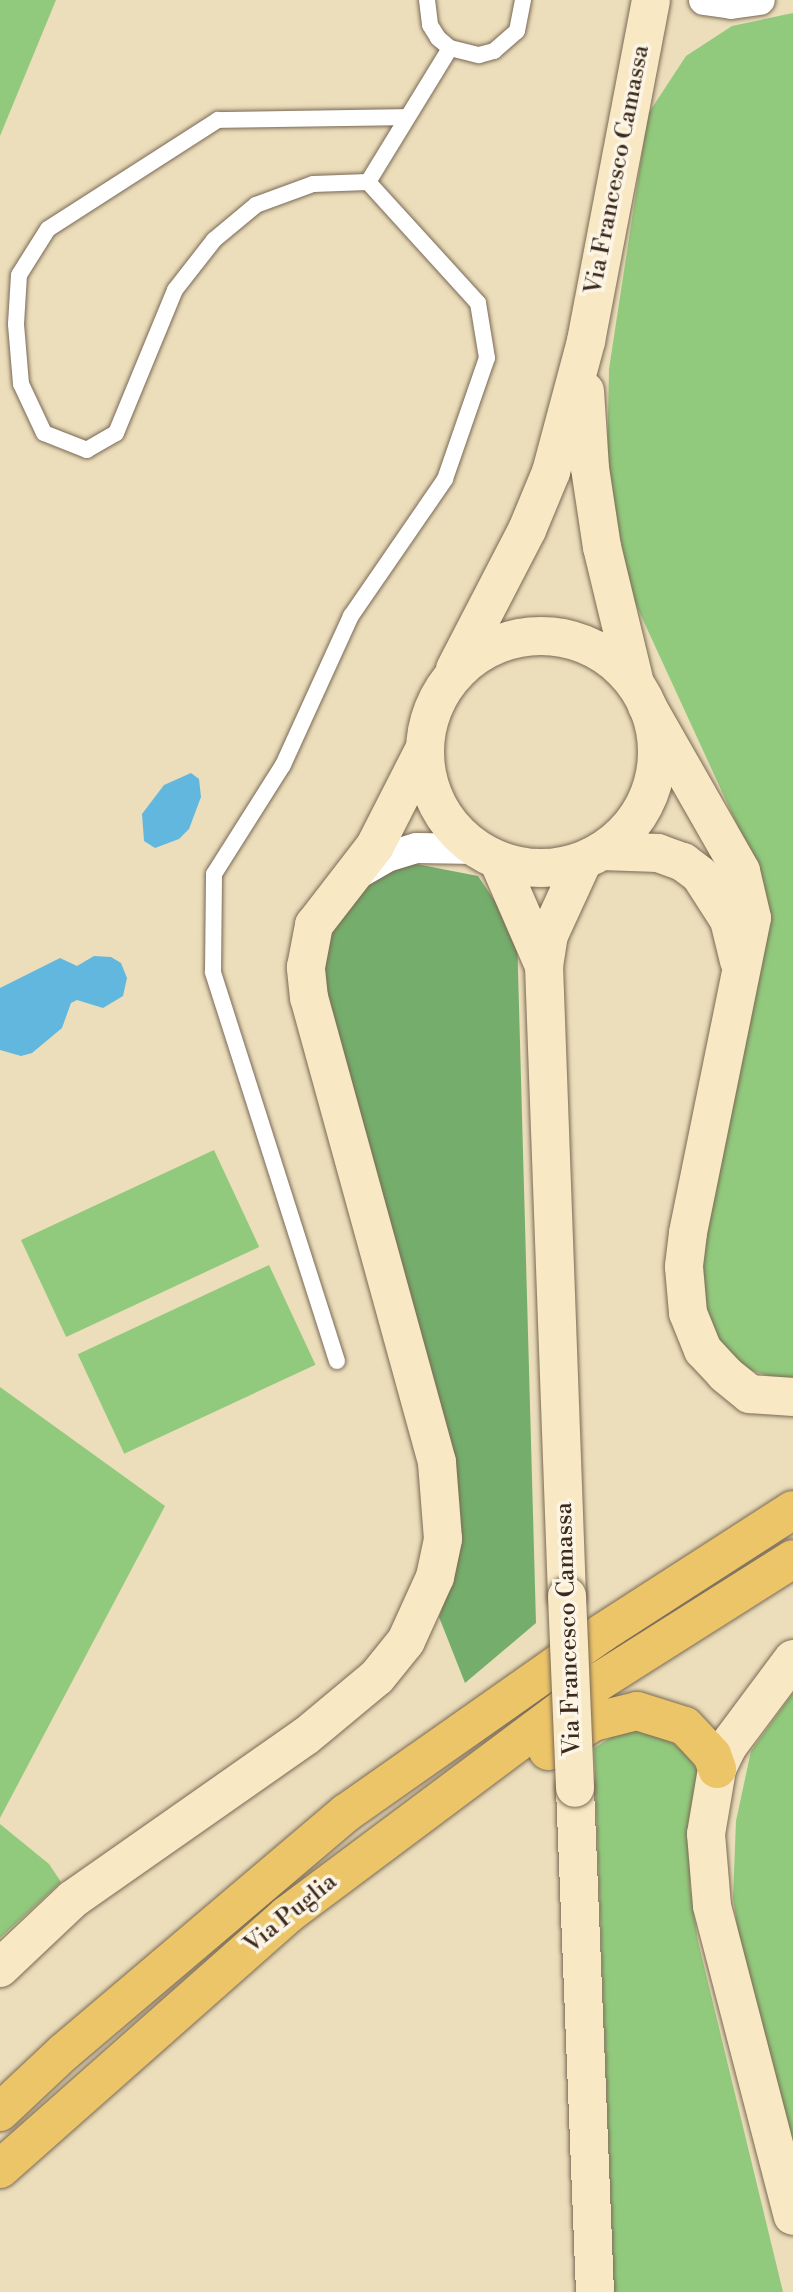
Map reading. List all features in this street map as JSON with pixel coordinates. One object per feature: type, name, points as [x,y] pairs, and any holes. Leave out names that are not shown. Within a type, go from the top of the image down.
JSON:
[{"type":"highway","name":"Via Puglia","points":[[0,2112],[85,2034],[346,1813],[602,1633],[793,1510]]},
{"type":"highway","name":"Via Puglia","points":[[0,2169],[287,1914],[600,1681],[793,1559]]},
{"type":"highway","points":[[287,1914],[318,1914],[554,1747],[612,1714],[637,1711],[685,1726],[712,1755],[717,1769]]},
{"type":"street","name":"Via Francesco Camassa","points":[[544,966],[487,854],[459,834],[438,804],[426,771],[425,747],[435,703],[527,530],[551,472],[586,341],[651,0]]},
{"type":"street","points":[[704,0],[731,4],[760,0]]},
{"type":"street","name":"Via Francesco Camassa","points":[[586,341],[590,468],[608,580],[656,752],[651,787],[636,819],[592,856],[549,935],[544,966],[594,2292]]},
{"type":"street","name":"Via Francesco Camassa","points":[[447,683],[480,653],[510,640],[542,636],[585,645],[604,655],[641,696]]},
{"type":"street","points":[[641,696],[741,871],[752,918],[688,1233],[684,1266],[688,1313],[703,1350],[733,1381],[750,1394],[793,1397]]},
{"type":"street","points":[[0,1968],[73,1899],[306,1736],[377,1677],[406,1642],[435,1577],[443,1539],[437,1462],[309,998],[306,967],[314,925],[375,846],[425,747]]},
{"type":"street","points":[[350,878],[387,857],[417,848],[487,854],[540,868],[592,856],[658,853],[683,862],[699,875],[729,920],[741,974]]},
{"type":"street","points":[[793,1659],[746,1719],[717,1769],[706,1834],[712,1906],[793,2216]]},
{"type":"lane","points":[[427,0],[430,25],[450,48],[479,55],[507,43],[523,18],[523,0]]},
{"type":"lane","points":[[368,182],[405,117],[450,48]]},
{"type":"lane","points":[[337,1361],[213,972],[214,874],[283,765],[351,616],[445,479],[487,358],[478,303],[368,182],[313,184],[256,205],[214,240],[175,290],[116,433],[87,450],[44,433],[21,384],[16,324],[19,275],[48,229],[218,120],[405,117]]},
{"type":"green space","points":[[0,0],[56,0],[0,136]]},
{"type":"green space","points":[[793,13],[793,1379],[783,1380],[740,1367],[707,1336],[694,1287],[753,979],[764,883],[632,596],[607,471],[609,369],[648,114],[686,56],[732,26]]},
{"type":"green space","points":[[411,863],[478,876],[517,934],[536,1623],[465,1683],[439,1617],[455,1570],[323,1002],[319,947],[373,877]]},
{"type":"green space","points":[[214,1150],[259,1247],[66,1337],[21,1240]]},
{"type":"green space","points":[[269,1265],[315,1365],[124,1454],[78,1354]]},
{"type":"green space","points":[[0,1387],[165,1506],[0,1818]]},
{"type":"green space","points":[[793,1693],[793,2153],[742,1957],[733,1898],[736,1821],[751,1751]]},
{"type":"green space","points":[[639,1729],[663,1736],[685,1752],[698,1771],[690,1887],[698,1941],[783,2292],[614,2292],[594,1748],[620,1732]]},
{"type":"green space","points":[[0,1824],[49,1864],[61,1882],[0,1938]]},
{"type":"water","points":[[191,773],[199,779],[201,797],[189,829],[179,839],[155,848],[144,841],[142,814],[164,785]]},
{"type":"water","points":[[94,956],[111,957],[121,963],[127,978],[123,996],[103,1008],[77,1000],[71,1003],[62,1028],[32,1053],[21,1056],[0,1050],[0,988],[60,958],[77,966]]}]
